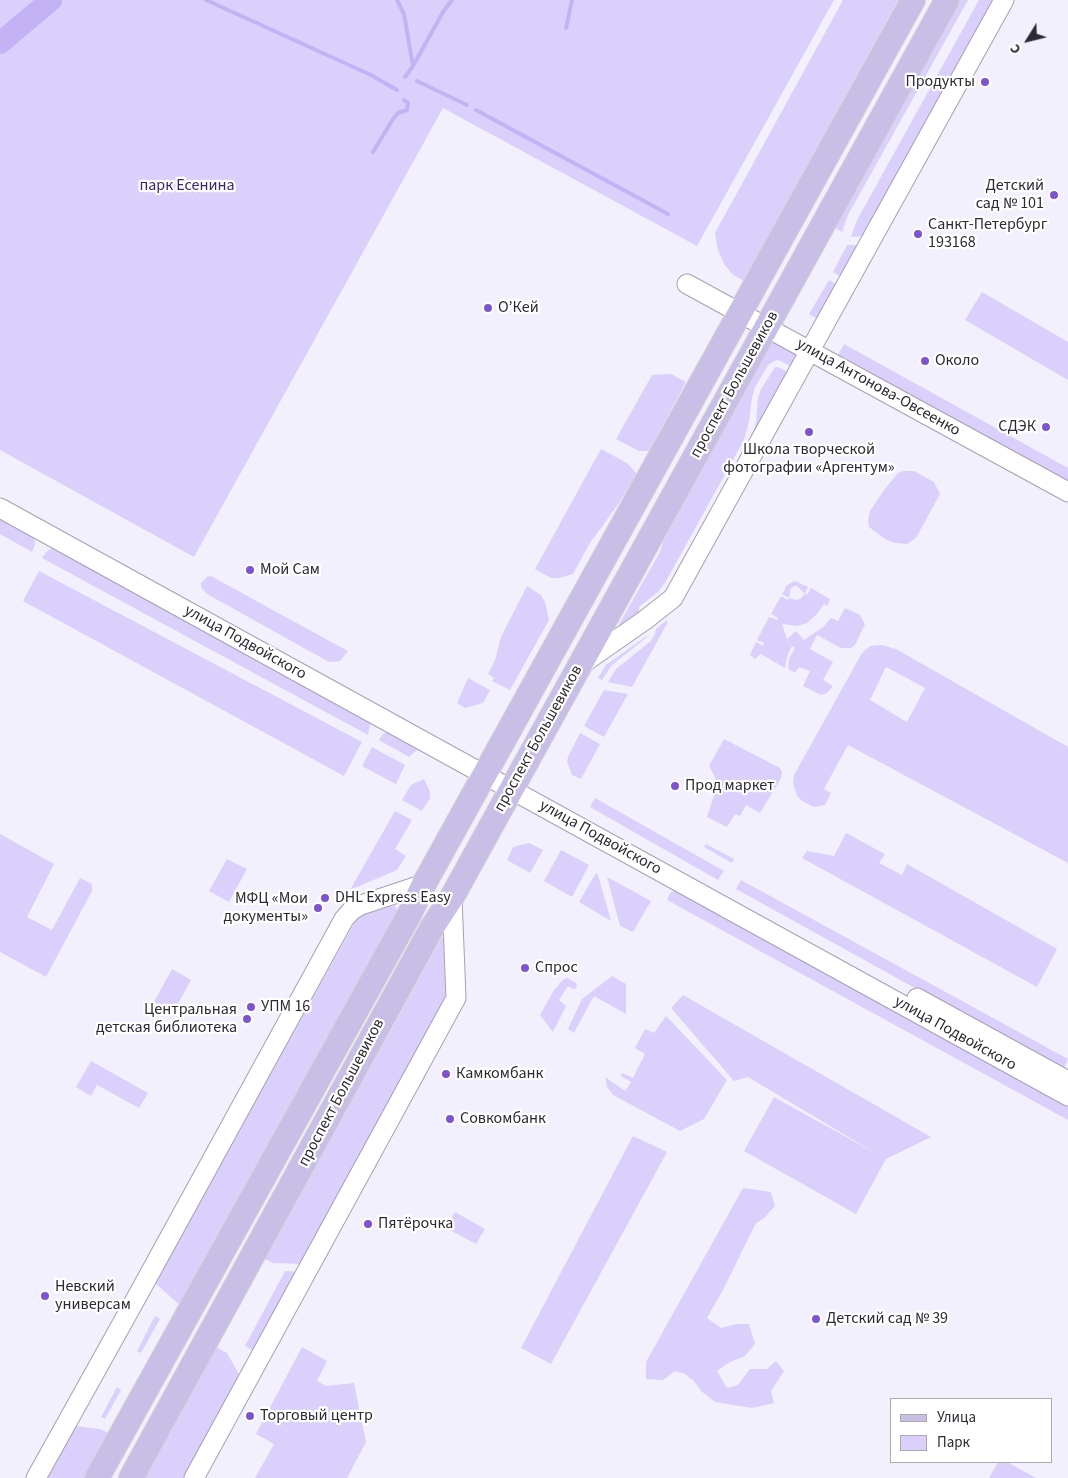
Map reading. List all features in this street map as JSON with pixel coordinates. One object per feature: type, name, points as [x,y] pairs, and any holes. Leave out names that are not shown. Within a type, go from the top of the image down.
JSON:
[{"type":"main road","name":"проспект Большевиков","points":[[97,1478],[912,0]]},
{"type":"main road","name":"проспект Большевиков","points":[[131,1478],[433,926],[452,898],[947,0]]},
{"type":"street","points":[[581,664],[645,620],[673,598],[1004,0]]},
{"type":"street","name":"улица Антонова-Овсеенко","points":[[687,284],[1068,492]]},
{"type":"street","name":"улица Подвойского","points":[[0,495],[487,770]]},
{"type":"street","name":"улица Подвойского","points":[[0,508],[1068,1081]]},
{"type":"street","name":"улица Подвойского","points":[[515,784],[1068,1096]]},
{"type":"street","points":[[36,1478],[344,919],[361,904],[424,884]]},
{"type":"street","points":[[194,1478],[456,998],[452,898]]},
{"type":"green space","name":"парк Есенина","points":[[0,0],[834,0],[697,246],[443,108],[194,557],[0,450]]},
{"type":"green space","points":[[843,0],[898,0],[744,281],[733,275],[724,264],[718,250],[715,233]]},
{"type":"green space","points":[[955,0],[968,0],[848,215],[842,232],[831,225]]},
{"type":"green space","points":[[979,0],[995,0],[866,236],[851,237],[857,220]]},
{"type":"green space","points":[[847,245],[861,245],[843,278],[833,272]]},
{"type":"green space","points":[[829,280],[838,285],[819,320],[809,314]]},
{"type":"green space","points":[[982,292],[1068,342],[1068,380],[965,320]]},
{"type":"green space","points":[[775,341],[796,355],[793,368],[777,360],[769,364],[755,387],[744,440],[665,583],[658,592],[639,607],[639,616],[619,628],[618,626],[660,552],[670,519],[771,342]]},
{"type":"green space","points":[[844,344],[1068,468],[1068,482],[838,355]]},
{"type":"green space","points":[[775,367],[790,373],[671,589],[663,595],[669,588],[750,442],[756,422],[758,398],[761,389]]},
{"type":"green space","points":[[671,374],[686,382],[649,451],[639,451],[616,439],[652,375]]},
{"type":"green space","points":[[601,449],[627,463],[637,474],[590,543],[573,574],[551,578],[535,569]]},
{"type":"green space","points":[[914,471],[934,482],[940,494],[916,538],[907,544],[895,543],[885,539],[869,527],[868,521],[870,511],[884,490],[898,473]]},
{"type":"green space","points":[[0,517],[34,536],[35,545],[32,552],[0,534]]},
{"type":"green space","points":[[53,547],[371,721],[368,735],[42,558]]},
{"type":"green space","points":[[39,571],[362,742],[344,776],[23,601]]},
{"type":"green space","points":[[211,576],[348,651],[340,661],[329,662],[207,594],[201,587],[201,583]]},
{"type":"green space","points":[[795,581],[808,587],[805,593],[807,595],[811,588],[830,599],[827,606],[824,604],[807,623],[798,626],[782,624],[787,639],[796,631],[804,640],[823,627],[831,618],[838,621],[845,608],[860,615],[865,624],[855,645],[851,648],[841,648],[817,635],[810,649],[833,662],[823,680],[833,686],[827,693],[821,695],[803,686],[810,671],[799,667],[795,673],[788,669],[789,659],[795,648],[792,646],[787,656],[785,668],[761,654],[755,659],[750,655],[756,642],[763,646],[764,643],[757,640],[769,617],[777,620],[778,618],[771,614],[781,596],[788,600],[789,598],[782,594],[787,585]],"holes":[[[797,586],[805,594],[800,599],[789,598],[791,588]]]},
{"type":"green space","points":[[527,586],[541,595],[545,602],[549,620],[510,690],[492,681],[494,678],[488,674],[495,660],[501,637]]},
{"type":"green space","points":[[666,621],[668,622],[632,687],[608,682],[616,669],[651,641],[656,629]]},
{"type":"green space","points":[[648,635],[612,665],[602,680],[598,678],[606,665]]},
{"type":"green space","points":[[882,645],[896,649],[1068,747],[1068,863],[848,745],[824,789],[831,793],[825,805],[814,807],[797,796],[793,783],[794,775],[862,653],[870,646]],"holes":[[[886,667],[925,688],[907,722],[870,700]]]},
{"type":"green space","points":[[468,678],[490,690],[483,703],[465,708],[457,703]]},
{"type":"green space","points":[[604,690],[628,694],[604,737],[584,726]]},
{"type":"green space","points":[[387,732],[417,747],[417,750],[409,757],[379,740]]},
{"type":"green space","points":[[580,733],[600,744],[581,779],[572,775],[567,762]]},
{"type":"green space","points":[[724,739],[780,768],[782,772],[781,778],[760,813],[746,805],[740,816],[735,814],[727,827],[707,817],[717,786],[709,766]]},
{"type":"green space","points":[[372,747],[405,765],[396,784],[362,766]]},
{"type":"green space","points":[[424,779],[430,792],[430,798],[422,811],[402,800],[411,785]]},
{"type":"green space","points":[[595,798],[724,871],[718,880],[590,807]]},
{"type":"green space","points":[[395,811],[412,820],[395,849],[406,856],[397,870],[350,890]]},
{"type":"green space","points":[[846,833],[885,854],[879,863],[902,875],[907,864],[1057,949],[1037,987],[802,858],[807,851],[834,856]]},
{"type":"green space","points":[[0,834],[54,864],[27,917],[52,930],[80,878],[92,884],[92,891],[46,977],[0,952]]},
{"type":"green space","points":[[529,843],[543,850],[530,873],[507,860],[513,847]]},
{"type":"green space","points":[[706,844],[734,859],[732,863],[704,847]]},
{"type":"green space","points":[[561,850],[589,865],[572,897],[544,881]]},
{"type":"green space","points":[[227,859],[247,869],[229,902],[209,891]]},
{"type":"green space","points":[[596,873],[598,875],[611,921],[579,902]]},
{"type":"green space","points":[[607,877],[651,901],[633,932],[620,926]]},
{"type":"green space","points":[[741,880],[1068,1059],[1063,1070],[736,889]]},
{"type":"green space","points":[[677,889],[1068,1103],[1068,1120],[667,900],[670,893]]},
{"type":"green space","points":[[387,904],[395,906],[398,911],[182,1307],[155,1283],[356,920],[365,912]]},
{"type":"green space","points":[[442,937],[447,942],[447,999],[302,1264],[273,1263],[265,1259]]},
{"type":"green space","points":[[172,969],[191,980],[173,1013],[154,1002]]},
{"type":"green space","points":[[612,976],[626,984],[626,1014],[594,996],[574,1033],[568,1029],[582,999]]},
{"type":"green space","points":[[567,978],[576,983],[577,988],[573,989],[568,986],[559,1000],[566,1006],[553,1032],[540,1015],[554,990]]},
{"type":"green space","points":[[683,995],[931,1137],[886,1159],[856,1214],[744,1151],[774,1097],[877,1154],[748,1077],[734,1081],[671,1008]]},
{"type":"green space","points":[[666,1016],[727,1080],[704,1119],[680,1131],[613,1095],[607,1087],[605,1077],[625,1091],[631,1082],[621,1076],[622,1073],[633,1078],[645,1054],[635,1048],[645,1029],[654,1033]]},
{"type":"green space","points":[[91,1061],[148,1093],[139,1108],[97,1085],[91,1096],[76,1087]]},
{"type":"green space","points":[[633,1136],[667,1152],[551,1364],[521,1348]]},
{"type":"green space","points":[[743,1188],[771,1192],[775,1206],[763,1219],[756,1223],[707,1318],[721,1328],[736,1324],[749,1324],[755,1344],[745,1356],[728,1363],[717,1371],[727,1388],[738,1385],[750,1369],[767,1369],[776,1361],[784,1371],[771,1391],[774,1403],[752,1408],[715,1402],[701,1391],[694,1381],[685,1374],[675,1371],[663,1380],[646,1379],[646,1362]]},
{"type":"green space","points":[[455,1212],[485,1229],[476,1244],[446,1228]]},
{"type":"green space","points":[[285,1271],[297,1272],[254,1351],[245,1346]]},
{"type":"green space","points":[[155,1316],[160,1319],[141,1353],[137,1351]]},
{"type":"green space","points":[[216,1347],[227,1353],[240,1376],[184,1478],[144,1478]]},
{"type":"green space","points":[[302,1347],[327,1361],[317,1381],[326,1386],[354,1383],[366,1442],[347,1478],[255,1478],[274,1444],[256,1434]]},
{"type":"green space","points":[[117,1387],[121,1390],[105,1419],[101,1417]]},
{"type":"green space","points":[[76,1426],[100,1429],[111,1434],[87,1478],[47,1478]]},
{"type":"green space","points":[[997,1463],[1009,1463],[1036,1478],[989,1478]]},
{"type":"waterway","points":[[0,43],[51,0]]},
{"type":"waterway","points":[[206,0],[371,75],[397,90]]},
{"type":"waterway","points":[[397,0],[404,14],[413,66]]},
{"type":"waterway","points":[[405,77],[452,0]]},
{"type":"waterway","points":[[566,28],[572,0]]},
{"type":"waterway","points":[[417,81],[467,105]]},
{"type":"waterway","points":[[373,152],[393,119],[398,113],[407,110],[408,103],[404,100]]},
{"type":"waterway","points":[[476,110],[668,214]]},
{"type":"place","name":"Продукты","points":[[985,82]]},
{"type":"place","name":"Детский сад № 101","points":[[1054,195]]},
{"type":"place","name":"Санкт-Петербург 193168","points":[[918,234]]},
{"type":"place","name":"О’Кей","points":[[488,308]]},
{"type":"place","name":"Около","points":[[925,361]]},
{"type":"place","name":"СДЭК","points":[[1046,427]]},
{"type":"place","name":"Школа творческой фотографии «Аргентум»","points":[[809,432]]},
{"type":"place","name":"Мой Сам","points":[[250,570]]},
{"type":"place","name":"Прод маркет","points":[[675,786]]},
{"type":"place","name":"DHL Express Easy","points":[[325,898]]},
{"type":"place","name":"МФЦ «Мои документы»","points":[[318,908]]},
{"type":"place","name":"Спрос","points":[[525,968]]},
{"type":"place","name":"УПМ 16","points":[[251,1007]]},
{"type":"place","name":"Центральная детская библиотека","points":[[247,1019]]},
{"type":"place","name":"Камкомбанк","points":[[446,1074]]},
{"type":"place","name":"Совкомбанк","points":[[450,1119]]},
{"type":"place","name":"Пятёрочка","points":[[368,1224]]},
{"type":"place","name":"Невский универсам","points":[[45,1296]]},
{"type":"place","name":"Детский сад № 39","points":[[816,1319]]},
{"type":"place","name":"Торговый центр","points":[[250,1416]]}]
